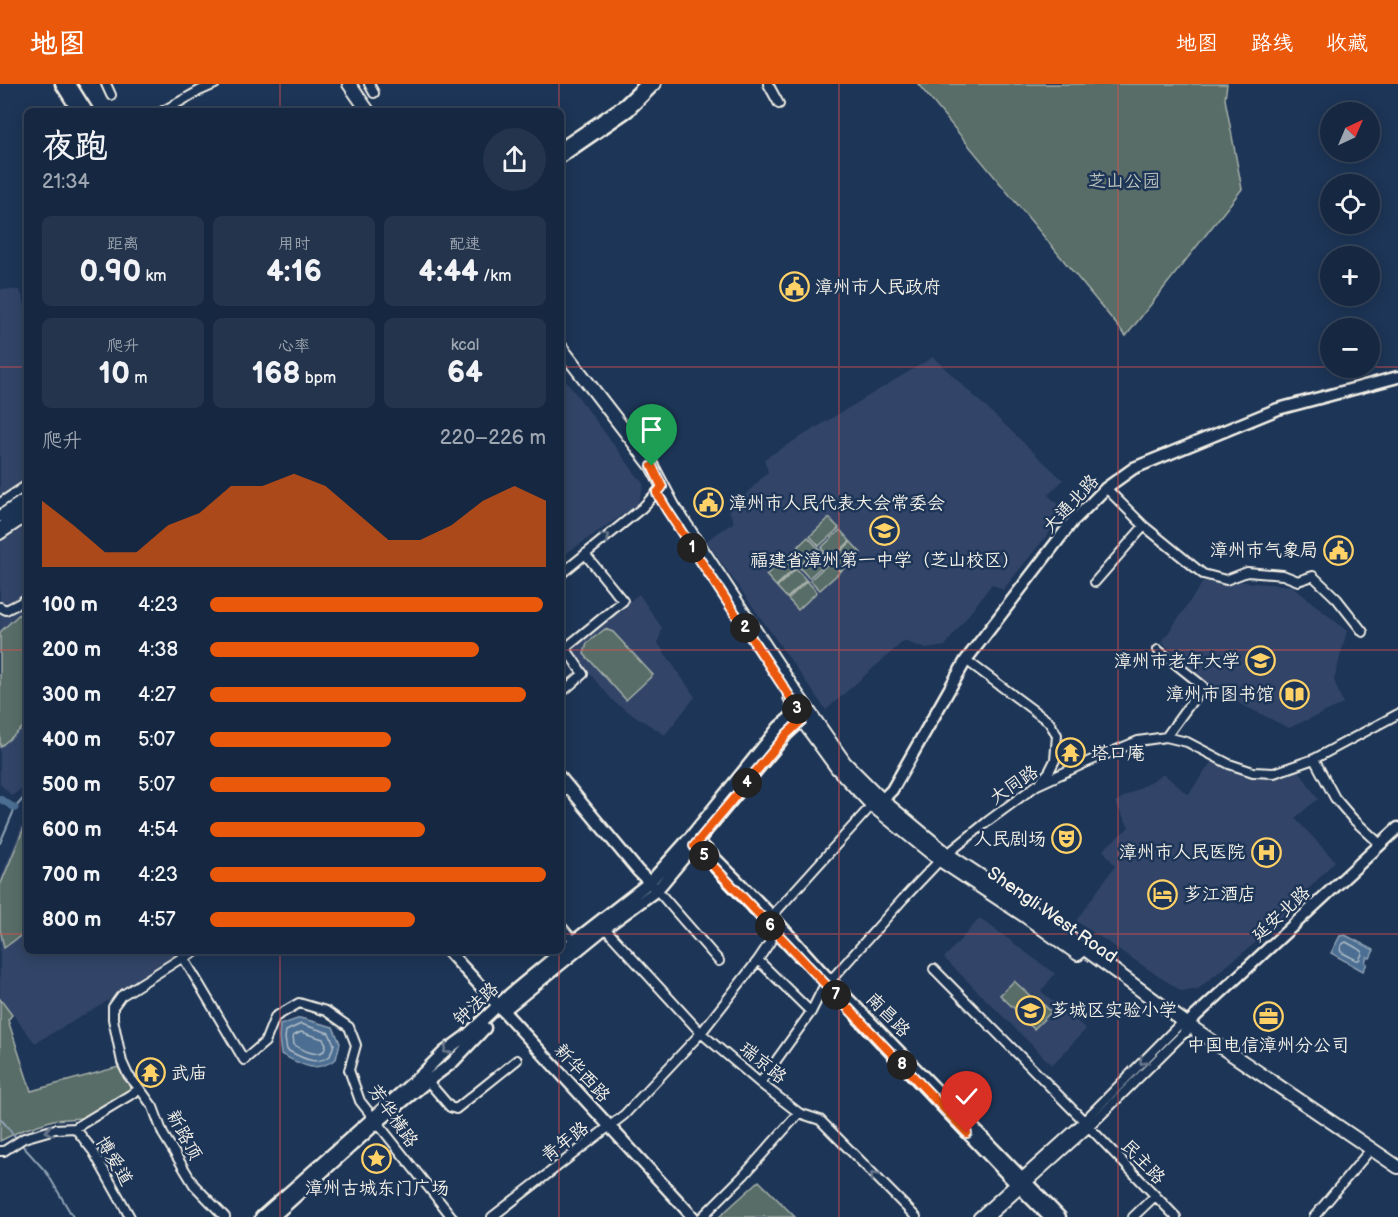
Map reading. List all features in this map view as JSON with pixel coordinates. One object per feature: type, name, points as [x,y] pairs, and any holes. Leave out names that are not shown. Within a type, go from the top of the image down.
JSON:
[{"type":"main road","points":[[349,84],[366,108]]},
{"type":"main road","points":[[356,84],[372,108]]},
{"type":"main road","points":[[564,352],[652,466],[660,490]]},
{"type":"main road","name":"Shengli West Road","points":[[564,363],[660,490],[667,510],[804,713],[837,768],[943,857],[1398,1176]]},
{"type":"main road","name":"Shengli West Road","points":[[1183,1027],[1398,1167]]},
{"type":"street","points":[[61,84],[76,108]]},
{"type":"street","points":[[70,84],[85,108]]},
{"type":"street","points":[[106,84],[111,95]]},
{"type":"street","points":[[168,108],[215,84]]},
{"type":"street","points":[[369,84],[374,93]]},
{"type":"street","points":[[564,146],[624,105],[646,84]]},
{"type":"street","points":[[564,155],[628,111],[655,84]]},
{"type":"street","points":[[768,84],[779,104]]},
{"type":"street","name":"大通北路","points":[[772,916],[877,802],[892,790],[966,660],[1072,522],[1106,488],[1134,468],[1278,409],[1398,377]]},
{"type":"street","points":[[0,503],[24,486]]},
{"type":"street","points":[[1106,488],[1144,526],[1203,574],[1226,580],[1247,572],[1283,576],[1298,581],[1313,576],[1336,598],[1363,632]]},
{"type":"street","points":[[564,572],[642,508],[660,490]]},
{"type":"street","points":[[0,516],[24,500]]},
{"type":"street","points":[[0,528],[24,512]]},
{"type":"street","points":[[0,535],[24,519]]},
{"type":"street","points":[[1095,582],[1144,526]]},
{"type":"street","points":[[564,690],[583,674],[566,649],[623,601],[585,554]]},
{"type":"street","points":[[0,607],[6,610],[24,600]]},
{"type":"street","points":[[1158,650],[1203,686],[1166,737]]},
{"type":"street","points":[[966,660],[1049,722],[1057,735],[1055,760],[1049,772],[1037,785]]},
{"type":"street","name":"钟法路","points":[[261,1217],[425,1078],[444,1052],[653,886],[693,841],[779,727],[804,713]]},
{"type":"street","name":"大同路","points":[[760,1083],[811,1012],[828,982],[903,899],[943,857],[1037,785],[1138,741],[1166,737],[1187,742],[1229,764],[1253,772],[1274,772],[1314,759],[1398,714]]},
{"type":"street","points":[[1314,759],[1335,798],[1353,819],[1380,844]]},
{"type":"street","points":[[565,791],[719,961]]},
{"type":"street","name":"延安北路","points":[[978,1217],[1021,1183],[1087,1124],[1183,1027],[1398,828]]},
{"type":"street","name":"南昌路","points":[[693,841],[772,916],[828,982]]},
{"type":"street","name":"南昌路","points":[[693,841],[777,933],[828,982],[1021,1183],[1049,1217]]},
{"type":"street","name":"钟法路","points":[[564,950],[602,925]]},
{"type":"street","name":"瑞京路","points":[[602,925],[701,1033],[799,1113],[820,1120],[916,1217]]},
{"type":"street","points":[[564,930],[574,942]]},
{"type":"street","name":"青年路","points":[[492,1217],[624,1115],[701,1033],[777,933]]},
{"type":"street","points":[[183,957],[188,954]]},
{"type":"street","name":"新华西路","points":[[451,954],[693,1217]]},
{"type":"street","name":"钟法路","points":[[500,1009],[510,994],[559,954]]},
{"type":"street","name":"新路顶","points":[[183,957],[121,996],[113,1007],[113,1019],[122,1062],[128,1075],[153,1107],[162,1134],[194,1185],[225,1217]]},
{"type":"street","name":"芳华横路","points":[[183,957],[244,1060],[265,1042],[275,1017],[299,1003],[326,1011],[349,1027],[356,1045],[349,1070],[360,1101],[452,1217]]},
{"type":"street","points":[[758,960],[811,1012]]},
{"type":"street","name":"民主路","points":[[934,969],[1176,1217]]},
{"type":"street","points":[[425,1078],[450,1107],[456,1109],[517,1059]]},
{"type":"street","points":[[75,1128],[140,1089]]},
{"type":"street","points":[[702,1217],[744,1175],[799,1113]]},
{"type":"street","name":"钟法路","points":[[273,1217],[374,1120]]},
{"type":"street","name":"博爱道","points":[[2,1151],[24,1138],[55,1129],[75,1128],[93,1151],[130,1217]]},
{"type":"street","points":[[1314,1217],[1366,1155]]},
{"type":"street","name":"南昌路","points":[[1021,1183],[1060,1217]]},
{"type":"street","name":"延安北路","points":[[989,1217],[1021,1183]]},
{"type":"street","points":[[1133,1217],[1155,1196]]},
{"type":"shaded area","points":[[0,289],[20,290],[24,302],[24,481],[0,497]]},
{"type":"shaded area","name":"福建省漳州第一中学（芝山校区）","points":[[933,357],[1063,480],[1048,495],[1066,512],[1003,590],[992,584],[945,646],[926,649],[904,641],[826,710],[706,541],[734,522],[729,511],[768,472],[764,459]]},
{"type":"shaded area","points":[[564,378],[644,485],[637,505],[564,555]]},
{"type":"shaded area","points":[[24,525],[24,786],[12,796],[0,784],[0,540]]},
{"type":"shaded area","name":"漳州市老年大学","points":[[1234,581],[1292,586],[1347,631],[1334,680],[1343,704],[1289,728],[1216,692],[1162,642],[1203,582]]},
{"type":"shaded area","points":[[639,594],[662,628],[658,643],[695,697],[665,735],[615,703],[569,650]]},
{"type":"shaded area","points":[[1212,761],[1252,776],[1278,776],[1298,769],[1318,799],[1295,818],[1335,861],[1265,935],[1198,989],[1181,991],[1076,921],[1115,866],[1103,850],[1129,827],[1115,802],[1164,774],[1188,795]]},
{"type":"shaded area","points":[[24,820],[24,954],[179,954],[101,1005],[35,1043],[0,998],[0,880]]},
{"type":"shaded area","name":"芗城区实验小学","points":[[980,918],[1055,974],[1041,991],[1086,1029],[1052,1065],[944,958]]},
{"type":"green space","name":"芝山公园","points":[[918,84],[1227,84],[1225,99],[1242,189],[1126,336]]},
{"type":"green space","points":[[829,518],[839,528],[819,546],[810,536]]},
{"type":"green space","points":[[840,530],[850,541],[831,559],[821,548]]},
{"type":"green space","points":[[808,537],[818,548],[799,566],[789,555]]},
{"type":"green space","points":[[851,542],[861,553],[841,571],[831,560]]},
{"type":"green space","points":[[819,549],[829,560],[809,578],[799,567]]},
{"type":"green space","points":[[785,557],[795,568],[776,586],[766,575]]},
{"type":"green space","points":[[830,562],[840,572],[820,590],[810,580]]},
{"type":"green space","points":[[796,569],[806,580],[787,598],[777,587]]},
{"type":"green space","points":[[807,581],[817,592],[798,610],[788,599]]},
{"type":"green space","points":[[24,610],[24,727],[0,747],[0,632]]},
{"type":"green space","points":[[605,629],[613,632],[653,675],[626,700],[584,654],[587,643]]},
{"type":"green space","points":[[24,827],[24,933],[4,948],[0,929],[0,886]]},
{"type":"green space","points":[[1014,981],[1038,1003],[1024,1018],[1000,995]]},
{"type":"green space","points":[[0,999],[12,1015],[8,1020],[31,1091],[118,1067],[133,1091],[82,1118],[53,1120],[20,1131],[0,1141]]},
{"type":"green space","points":[[1041,1002],[1051,1012],[1034,1029],[1024,1020]]},
{"type":"green space","points":[[759,1181],[795,1217],[719,1217]]},
{"type":"water","points":[[1345,935],[1374,950],[1370,958],[1367,957],[1365,962],[1367,964],[1363,971],[1331,953],[1340,936]]},
{"type":"water","points":[[300,1018],[333,1027],[340,1043],[336,1059],[328,1064],[314,1067],[281,1054],[280,1025]]},
{"type":"waterway","points":[[0,843],[15,808],[24,798]]},
{"type":"waterway","points":[[0,799],[15,808]]},
{"type":"waterway","points":[[0,1118],[17,1139]]},
{"type":"waterway","points":[[21,1144],[47,1173],[73,1217]]},
{"type":"place","name":"漳州市人民政府","points":[[794,287]]},
{"type":"place","name":"漳州市人民代表大会常委会","points":[[708,503]]},
{"type":"place","name":"福建省漳州第一中学（芝山校区）","points":[[885,531]]},
{"type":"place","name":"漳州市气象局","points":[[1339,550]]},
{"type":"place","name":"漳州市老年大学","points":[[1261,661]]},
{"type":"place","name":"漳州市图书馆","points":[[1295,694]]},
{"type":"place","name":"塔口庵","points":[[1070,753]]},
{"type":"place","name":"人民剧场","points":[[1067,839]]},
{"type":"place","name":"漳州市人民医院","points":[[1266,852]]},
{"type":"place","name":"芗江酒店","points":[[1163,894]]},
{"type":"place","name":"芗城区实验小学","points":[[1030,1010]]},
{"type":"place","name":"中国电信漳州分公司","points":[[1268,1016]]},
{"type":"place","name":"武庙","points":[[150,1073]]},
{"type":"place","name":"漳州古城东门广场","points":[[377,1159]]},
{"type":"route","points":[[652,466],[662,487],[657,493],[667,510],[798,709],[802,720],[787,734],[694,846],[967,1133]]}]
